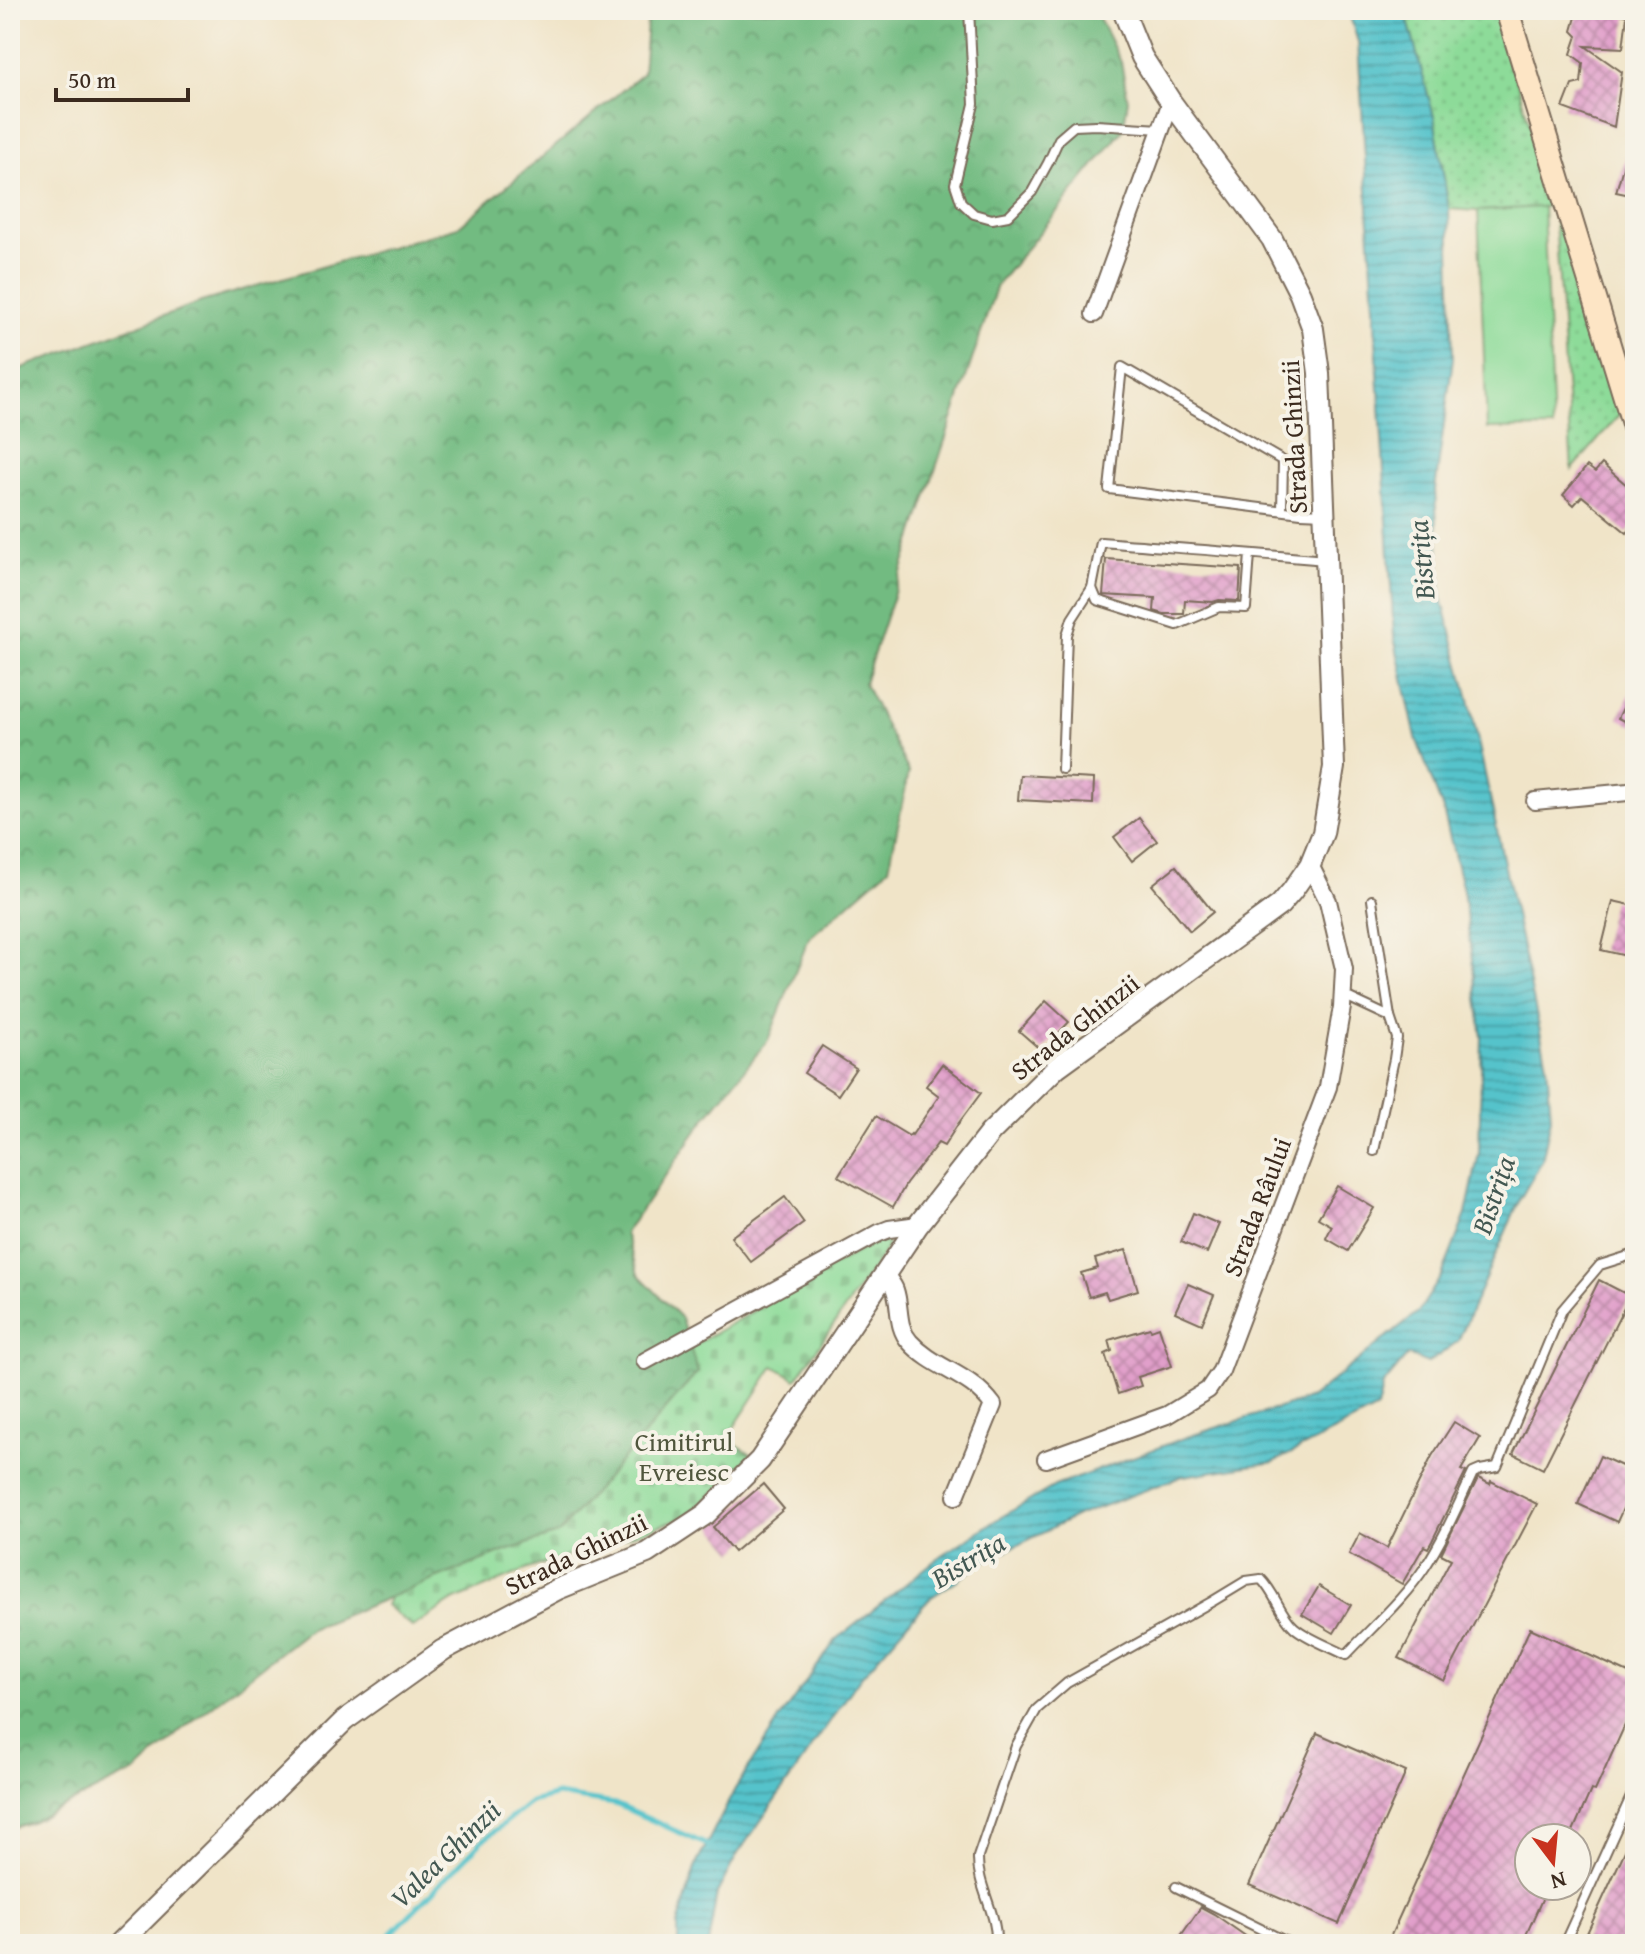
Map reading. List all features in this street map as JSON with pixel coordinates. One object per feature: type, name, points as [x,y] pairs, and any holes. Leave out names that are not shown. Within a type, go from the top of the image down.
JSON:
[{"type":"main road","points":[[1507,10],[1635,430]]},
{"type":"street","name":"Strada Ghinzii","points":[[119,1944],[345,1720],[443,1650],[558,1589],[647,1553],[706,1514],[760,1460],[918,1225],[990,1133],[1057,1067],[1280,905],[1310,865],[1323,833],[1334,767],[1319,373],[1313,329],[1300,294],[1272,239],[1171,102],[1142,57],[1123,10]]},
{"type":"street","points":[[1094,314],[1171,102]]},
{"type":"street","points":[[1535,801],[1635,790]]},
{"type":"street","name":"Strada Râului","points":[[1046,1459],[1167,1415],[1208,1390],[1221,1371],[1328,1087],[1344,969],[1328,901],[1310,865]]},
{"type":"street","points":[[645,1361],[879,1233],[918,1225]]},
{"type":"street","points":[[885,1274],[895,1290],[902,1332],[908,1341],[921,1353],[971,1382],[984,1392],[993,1405],[956,1496]]},
{"type":"lane","points":[[969,10],[974,104],[955,184],[961,202],[974,214],[992,219],[1008,216],[1032,192],[1059,139],[1074,126],[1162,129]]},
{"type":"lane","points":[[1282,510],[1283,461],[1122,367],[1109,489],[1282,510],[1324,515]]},
{"type":"lane","points":[[1062,769],[1067,635],[1072,619],[1092,588],[1101,542],[1326,560]]},
{"type":"lane","points":[[1092,588],[1097,600],[1177,625],[1219,607],[1246,608],[1250,554]]},
{"type":"lane","points":[[1372,900],[1390,1017],[1397,1038],[1374,1151]]},
{"type":"lane","points":[[1342,994],[1390,1017]]},
{"type":"lane","points":[[996,1944],[992,1912],[977,1872],[978,1857],[1016,1746],[1037,1709],[1067,1683],[1246,1581],[1261,1579],[1272,1590],[1284,1615],[1296,1629],[1346,1655],[1424,1569],[1473,1473],[1497,1467],[1562,1310],[1600,1265],[1635,1254]]},
{"type":"lane","points":[[1564,1944],[1635,1788]]},
{"type":"lane","points":[[1176,1887],[1291,1944]]},
{"type":"green space","points":[[648,10],[1095,10],[1121,62],[1128,100],[1123,130],[997,285],[864,683],[909,772],[889,868],[809,938],[768,1040],[705,1119],[625,1233],[638,1274],[681,1318],[698,1372],[558,1534],[506,1551],[310,1629],[181,1730],[135,1773],[10,1829],[10,376],[16,370],[201,302],[458,227],[643,73]]},
{"type":"green space","points":[[1405,10],[1495,10],[1621,413],[1572,470],[1554,206],[1478,211],[1449,209],[1434,117]]},
{"type":"green space","points":[[1543,206],[1553,428],[1487,429],[1478,211]]},
{"type":"green space","name":"Cimitirul Evreiesc","points":[[882,1238],[889,1245],[796,1379],[774,1366],[727,1438],[751,1454],[726,1483],[683,1518],[528,1569],[453,1601],[412,1627],[386,1605],[390,1597],[558,1534],[698,1372],[690,1347]]},
{"type":"water","name":"Bistrița","points":[[1348,10],[1405,10],[1434,117],[1449,209],[1453,358],[1435,490],[1441,595],[1469,699],[1547,1064],[1551,1118],[1542,1161],[1520,1199],[1458,1341],[1428,1363],[1408,1355],[1383,1385],[1377,1409],[1274,1462],[1183,1476],[1079,1515],[991,1558],[930,1598],[860,1678],[737,1855],[717,1893],[708,1944],[678,1944],[678,1925],[696,1865],[735,1789],[780,1718],[836,1640],[938,1558],[1055,1486],[1187,1437],[1311,1398],[1419,1311],[1442,1275],[1466,1214],[1479,1153],[1482,1037],[1463,890],[1443,810],[1416,738],[1394,637],[1358,42]]},
{"type":"building","points":[[1578,10],[1608,10],[1627,16],[1623,48],[1585,46],[1622,72],[1614,127],[1563,108],[1572,85],[1581,83],[1583,63],[1571,54],[1577,36],[1572,31]]},
{"type":"building","points":[[1631,138],[1635,139],[1635,196],[1616,192]]},
{"type":"building","points":[[1602,464],[1635,492],[1635,523],[1627,533],[1582,496],[1574,505],[1563,495],[1587,466],[1595,472]]},
{"type":"building","points":[[1106,559],[1241,568],[1239,601],[1185,600],[1184,614],[1164,614],[1154,611],[1155,598],[1103,595]]},
{"type":"building","points":[[1635,684],[1635,727],[1618,718]]},
{"type":"building","points":[[1020,775],[1094,779],[1093,804],[1018,800]]},
{"type":"building","points":[[1139,818],[1157,841],[1132,861],[1114,837]]},
{"type":"building","points":[[1176,866],[1213,912],[1190,931],[1152,885]]},
{"type":"building","points":[[1613,901],[1635,906],[1635,958],[1601,950]]},
{"type":"building","points":[[1046,1001],[1069,1022],[1042,1051],[1019,1031]]},
{"type":"building","points":[[822,1046],[856,1068],[838,1095],[804,1073]]},
{"type":"building","points":[[942,1064],[981,1093],[944,1146],[938,1143],[906,1184],[893,1207],[838,1176],[876,1116],[912,1135],[939,1096],[926,1086]]},
{"type":"building","points":[[1337,1186],[1374,1208],[1348,1251],[1326,1238],[1332,1226],[1318,1218]]},
{"type":"building","points":[[785,1197],[804,1223],[751,1262],[731,1237]]},
{"type":"building","points":[[1193,1213],[1219,1224],[1207,1253],[1181,1242]]},
{"type":"building","points":[[1126,1250],[1138,1290],[1108,1299],[1105,1292],[1089,1297],[1081,1273],[1098,1268],[1095,1259]]},
{"type":"building","points":[[1599,1280],[1630,1296],[1543,1469],[1513,1454]]},
{"type":"building","points":[[1188,1284],[1214,1295],[1202,1324],[1175,1312]]},
{"type":"building","points":[[1159,1327],[1172,1366],[1138,1377],[1141,1386],[1118,1394],[1105,1354],[1112,1351],[1109,1340]]},
{"type":"building","points":[[1454,1422],[1480,1438],[1461,1470],[1466,1472],[1432,1541],[1428,1548],[1424,1546],[1402,1584],[1349,1554],[1360,1533],[1387,1548],[1432,1456]]},
{"type":"building","points":[[1600,1456],[1635,1472],[1635,1482],[1617,1522],[1578,1504]]},
{"type":"building","points":[[1478,1478],[1490,1484],[1491,1481],[1537,1504],[1444,1681],[1399,1658],[1451,1559],[1441,1554]]},
{"type":"building","points":[[763,1484],[784,1509],[734,1552],[713,1527]]},
{"type":"building","points":[[1319,1586],[1351,1605],[1334,1633],[1302,1614]]},
{"type":"building","points":[[1530,1628],[1635,1676],[1635,1703],[1595,1791],[1591,1790],[1577,1822],[1513,1822],[1513,1902],[1541,1902],[1522,1944],[1387,1944]]},
{"type":"building","points":[[1317,1733],[1406,1772],[1339,1924],[1249,1885]]},
{"type":"building","points":[[1635,1829],[1635,1944],[1582,1944]]},
{"type":"building","points":[[1201,1907],[1214,1914],[1257,1944],[1175,1944]]},
{"type":"waterway","name":"Valea Ghinzii","points":[[381,1944],[481,1842],[531,1802],[557,1795],[615,1804],[712,1847]]}]
